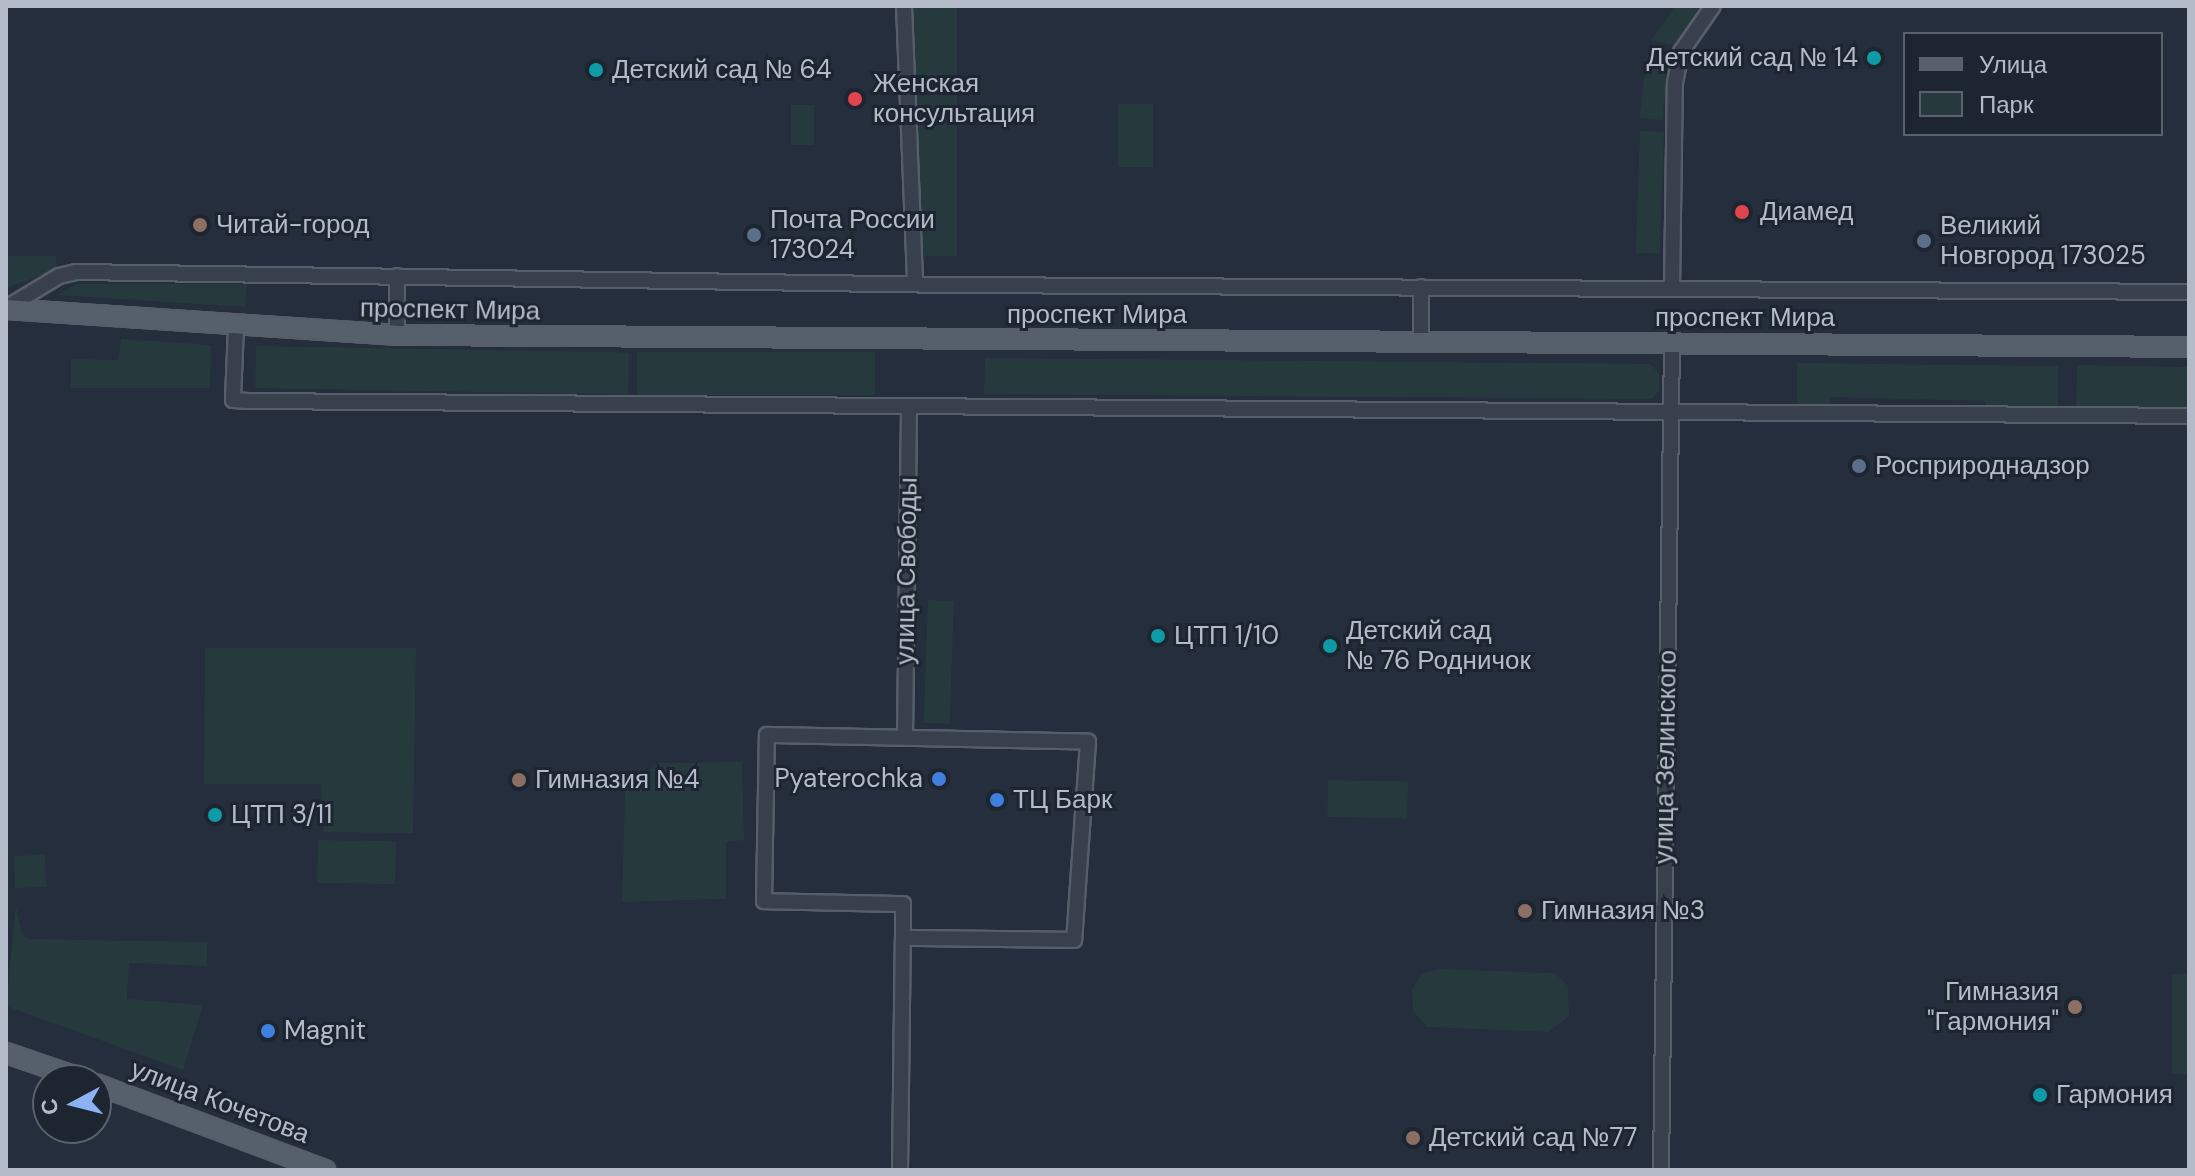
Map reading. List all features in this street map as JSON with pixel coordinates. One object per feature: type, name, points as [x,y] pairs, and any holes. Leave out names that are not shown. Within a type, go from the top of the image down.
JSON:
[{"type":"main road","name":"проспект Мира","points":[[6,309],[236,327],[397,335],[2189,347]]},
{"type":"main road","points":[[6,1053],[38,1064]]},
{"type":"main road","name":"улица Кочетова","points":[[112,1090],[325,1170]]},
{"type":"street","points":[[904,6],[915,284]]},
{"type":"street","points":[[1672,288],[1675,83],[1681,52],[1713,6]]},
{"type":"street","points":[[6,309],[59,276],[76,272],[915,284],[2189,292]]},
{"type":"street","points":[[397,276],[397,335]]},
{"type":"street","points":[[1421,287],[1421,343]]},
{"type":"street","points":[[236,327],[233,400],[1672,409],[2189,416]]},
{"type":"street","name":"улица Зелинского","points":[[1661,1170],[1672,344]]},
{"type":"street","name":"улица Свободы","points":[[905,737],[909,406]]},
{"type":"street","points":[[900,1170],[903,904],[764,901],[767,735],[1088,742],[1074,940],[903,938]]},
{"type":"green space","points":[[914,6],[957,6],[957,256],[914,256]]},
{"type":"green space","points":[[1675,6],[1701,6],[1675,45],[1651,41]]},
{"type":"green space","points":[[1647,55],[1670,58],[1662,120],[1639,118]]},
{"type":"green space","points":[[1118,104],[1153,104],[1153,167],[1118,167]]},
{"type":"green space","points":[[791,105],[814,105],[814,145],[791,145]]},
{"type":"green space","points":[[1640,131],[1664,132],[1660,254],[1636,253]]},
{"type":"green space","points":[[6,256],[56,256],[57,270],[6,288]]},
{"type":"green space","points":[[76,284],[247,284],[245,307],[58,295]]},
{"type":"green space","points":[[121,339],[211,345],[210,388],[71,388],[71,359],[118,360]]},
{"type":"green space","points":[[256,346],[629,353],[628,395],[255,388]]},
{"type":"green space","points":[[637,352],[875,352],[875,395],[637,395]]},
{"type":"green space","points":[[985,358],[1650,364],[1659,373],[1659,390],[1652,399],[984,394]]},
{"type":"green space","points":[[1797,363],[2058,366],[2058,411],[1986,410],[1985,401],[1830,397],[1829,408],[1797,405]]},
{"type":"green space","points":[[2077,365],[2189,367],[2188,410],[2076,408]]},
{"type":"green space","points":[[928,600],[954,601],[950,724],[924,723]]},
{"type":"green space","points":[[205,648],[416,648],[413,833],[323,832],[321,784],[204,784]]},
{"type":"green space","points":[[742,762],[744,840],[726,842],[726,899],[622,902],[625,790],[658,763]]},
{"type":"green space","points":[[1328,780],[1408,781],[1407,818],[1327,817]]},
{"type":"green space","points":[[318,840],[396,841],[395,884],[317,883]]},
{"type":"green space","points":[[45,855],[46,887],[15,888],[14,856]]},
{"type":"green space","points":[[16,906],[22,935],[29,939],[207,942],[207,966],[129,963],[127,999],[203,1005],[183,1070],[6,1006]]},
{"type":"green space","points":[[1438,969],[1555,973],[1568,986],[1569,1016],[1548,1032],[1427,1027],[1413,1011],[1412,990],[1421,974]]},
{"type":"green space","points":[[2172,974],[2189,974],[2189,1074],[2172,1074]]},
{"type":"place","name":"Детский сад № 14","points":[[1874,58]]},
{"type":"place","name":"Детский сад № 64","points":[[596,70]]},
{"type":"place","name":"Женская консультация","points":[[855,99]]},
{"type":"place","name":"Диамед","points":[[1742,212]]},
{"type":"place","name":"Читай-город","points":[[200,225]]},
{"type":"place","name":"Почта России 173024","points":[[754,235]]},
{"type":"place","name":"Великий Новгород 173025","points":[[1924,241]]},
{"type":"place","name":"Росприроднадзор","points":[[1859,466]]},
{"type":"place","name":"ЦТП 1/10","points":[[1158,636]]},
{"type":"place","name":"Детский сад № 76 Родничок","points":[[1330,646]]},
{"type":"place","name":"Pyaterochka","points":[[939,779]]},
{"type":"place","name":"Гимназия №4","points":[[519,780]]},
{"type":"place","name":"ТЦ Барк","points":[[997,800]]},
{"type":"place","name":"ЦТП 3/11","points":[[215,815]]},
{"type":"place","name":"Гимназия №3","points":[[1525,911]]},
{"type":"place","name":"Гимназия \"Гармония\"","points":[[2075,1007]]},
{"type":"place","name":"Magnit","points":[[268,1031]]},
{"type":"place","name":"Гармония","points":[[2040,1095]]},
{"type":"place","name":"Детский сад №77","points":[[1413,1138]]}]
